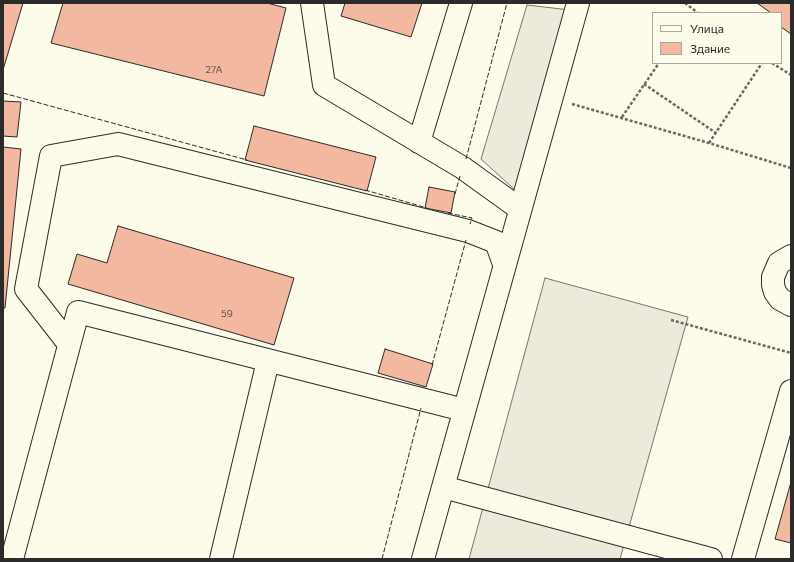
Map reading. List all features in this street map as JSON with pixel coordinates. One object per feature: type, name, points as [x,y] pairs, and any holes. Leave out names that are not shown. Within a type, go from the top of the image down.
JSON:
[{"type":"lane","points":[[312,3],[324,85],[463,168],[520,209]]},
{"type":"lane","points":[[419,142],[461,3]]},
{"type":"lane","points":[[423,559],[578,3]]},
{"type":"lane","points":[[69,344],[26,289],[51,156],[118,144],[468,231],[496,242],[504,264]]},
{"type":"lane","points":[[791,256],[779,263],[775,270],[773,285],[780,299],[791,305]]},
{"type":"lane","points":[[12,559],[78,312],[464,410]]},
{"type":"lane","points":[[221,559],[268,361]]},
{"type":"lane","points":[[743,559],[791,391]]},
{"type":"lane","points":[[443,487],[711,559]]},
{"type":"path","points":[[685,3],[696,12]]},
{"type":"path","points":[[622,117],[658,64]]},
{"type":"path","points":[[709,142],[761,64]]},
{"type":"path","points":[[774,64],[791,75]]},
{"type":"path","points":[[644,84],[716,133]]},
{"type":"path","points":[[552,99],[709,142],[791,168]]},
{"type":"path","points":[[671,320],[791,352]]},
{"type":"shaded area","points":[[527,5],[570,10],[515,190],[481,159]]},
{"type":"shaded area","points":[[545,278],[688,317],[620,559],[469,559]]},
{"type":"building","points":[[3,3],[23,3],[3,70]]},
{"type":"building","points":[[63,3],[267,3],[286,8],[264,96],[51,43]]},
{"type":"building","points":[[345,3],[422,3],[411,37],[341,16]]},
{"type":"building","points":[[757,3],[791,3],[791,34],[782,28],[782,12],[770,12]]},
{"type":"building","points":[[3,101],[21,102],[17,137],[3,136]]},
{"type":"building","points":[[254,126],[376,157],[367,191],[245,160]]},
{"type":"building","points":[[3,147],[21,149],[5,308],[3,308]]},
{"type":"building","points":[[429,187],[455,192],[451,213],[425,208]]},
{"type":"building","points":[[118,226],[294,278],[274,345],[68,284],[77,254],[107,263]]},
{"type":"building","points":[[385,349],[433,364],[426,387],[378,373]]},
{"type":"building","points":[[791,482],[791,543],[775,539]]},
{"type":"fence","points":[[466,159],[507,3]]},
{"type":"fence","points":[[3,93],[247,160]]},
{"type":"fence","points":[[455,194],[460,176]]},
{"type":"fence","points":[[365,190],[427,208]]},
{"type":"fence","points":[[448,213],[472,218],[470,224]]},
{"type":"fence","points":[[432,365],[466,240]]},
{"type":"fence","points":[[382,559],[421,408]]}]
